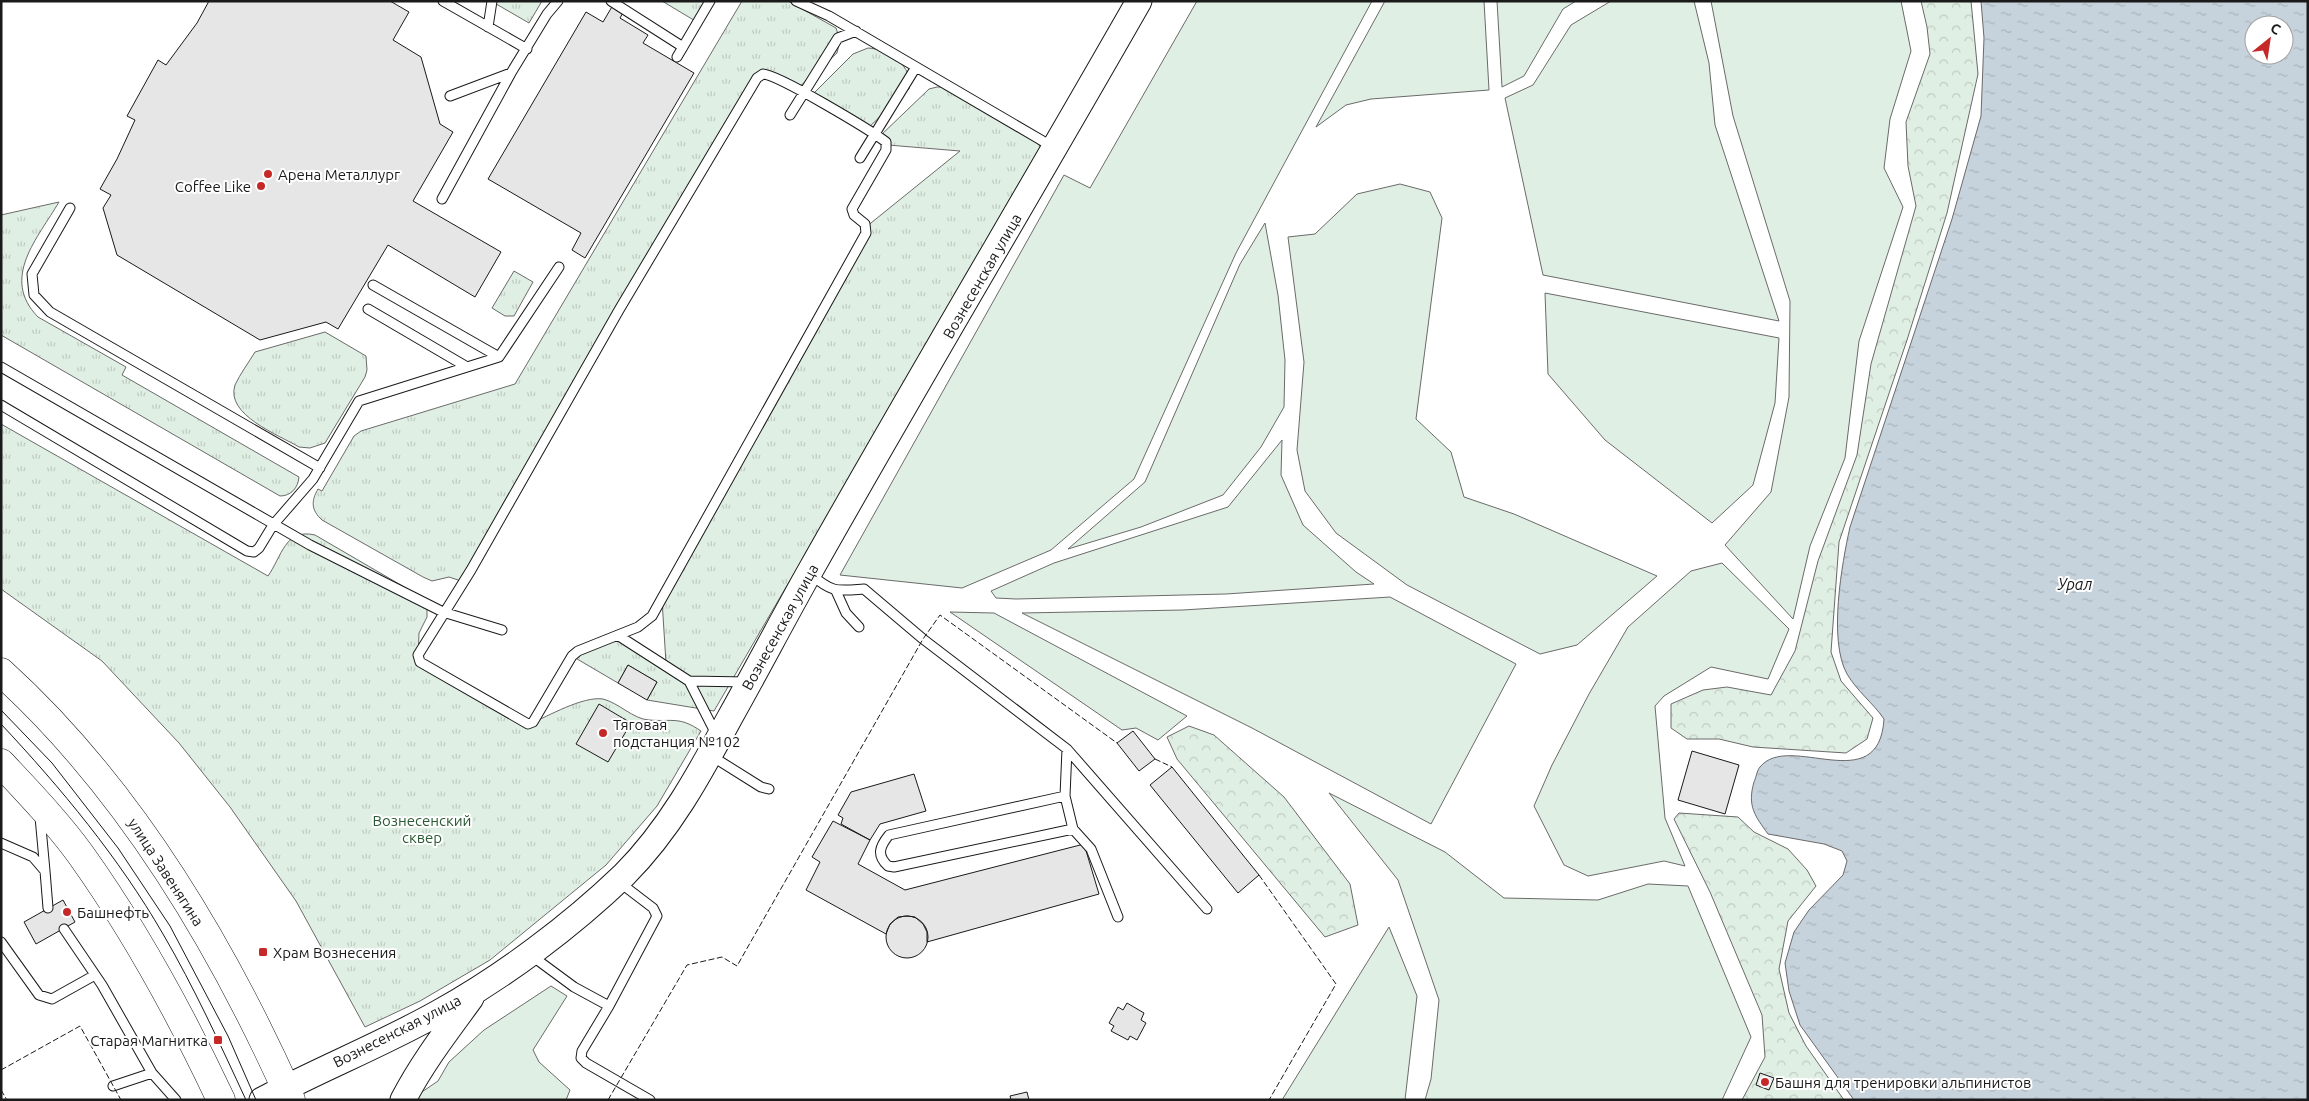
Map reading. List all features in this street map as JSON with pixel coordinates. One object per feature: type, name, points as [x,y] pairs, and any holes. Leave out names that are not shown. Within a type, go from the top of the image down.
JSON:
[{"type":"main road","name":"Вознесенская улица","points":[[280,1096],[439,1013],[530,954],[616,881],[651,844],[677,811],[809,573],[1139,1]]},
{"type":"main road","name":"улица Завенягина","points":[[1,672],[65,736],[118,801],[153,850],[222,961],[280,1096]]},
{"type":"main road","points":[[1,763],[38,802],[80,854],[124,918],[158,975],[221,1100]]},
{"type":"main road","points":[[403,1100],[434,1049],[480,987]]},
{"type":"lane","points":[[443,1],[527,49]]},
{"type":"lane","points":[[488,27],[492,1]]},
{"type":"lane","points":[[442,199],[511,72],[547,14],[558,1]]},
{"type":"lane","points":[[610,1],[683,47]]},
{"type":"lane","points":[[677,57],[710,1]]},
{"type":"lane","points":[[796,1],[856,31],[1055,149]]},
{"type":"lane","points":[[790,115],[838,38],[856,31]]},
{"type":"lane","points":[[860,158],[916,67]]},
{"type":"lane","points":[[450,96],[511,72]]},
{"type":"lane","points":[[763,74],[768,75],[803,93],[886,142],[888,147],[852,209],[854,215],[865,224],[866,233],[652,616],[638,627],[619,636],[584,648],[572,656],[533,722],[528,724],[419,660],[418,655],[443,612],[471,570],[619,310],[757,78],[763,74]]},
{"type":"lane","points":[[70,208],[32,274],[34,295],[50,312],[320,468]]},
{"type":"lane","points":[[1,405],[247,551],[257,551],[273,525],[313,479],[361,400],[499,357],[559,267]]},
{"type":"lane","points":[[373,285],[499,357]]},
{"type":"lane","points":[[368,309],[467,367]]},
{"type":"lane","points":[[1,368],[273,525],[443,612],[502,630]]},
{"type":"lane","points":[[809,573],[827,588],[836,591],[864,589],[931,644],[1067,749],[1207,909]]},
{"type":"lane","points":[[836,591],[846,614],[859,627]]},
{"type":"lane","points":[[619,636],[689,680],[750,682]]},
{"type":"lane","points":[[689,680],[714,747],[761,788],[769,789]]},
{"type":"lane","points":[[1067,749],[1065,796],[1073,830],[1091,848],[1118,917]]},
{"type":"lane","points":[[1065,796],[889,835],[880,845],[880,853],[882,861],[888,866],[894,867],[1073,830]]},
{"type":"lane","points":[[38,802],[48,908]]},
{"type":"lane","points":[[1,843],[33,857],[45,871]]},
{"type":"lane","points":[[616,881],[653,908],[657,916],[582,1052],[581,1058],[586,1063],[650,1100]]},
{"type":"lane","points":[[64,929],[95,975],[152,1073],[176,1100]]},
{"type":"lane","points":[[1,942],[38,995],[46,998],[52,999],[95,975]]},
{"type":"lane","points":[[530,954],[574,987],[609,1006]]},
{"type":"lane","points":[[113,1086],[152,1073]]},
{"type":"green space","points":[[491,1],[542,1],[529,23]]},
{"type":"green space","points":[[662,1],[710,1],[697,22]]},
{"type":"green space","points":[[742,1],[788,1],[836,28],[840,40],[837,53],[797,89],[763,74],[747,95],[464,582],[449,577],[432,581],[322,520],[316,513],[313,505],[316,493],[318,489],[322,491],[354,436],[361,431],[515,384]]},
{"type":"green space","points":[[1197,1],[1372,1],[1236,253],[1134,479],[1051,550],[962,588],[840,575],[1064,175],[1090,188]]},
{"type":"green space","points":[[1385,1],[1484,1],[1489,90],[1371,99],[1346,105],[1316,127]]},
{"type":"green space","points":[[1497,1],[1576,1],[1563,9],[1524,76],[1502,87]]},
{"type":"green space","points":[[1611,1],[1694,1],[1709,63],[1715,125],[1779,321],[1543,275],[1505,98],[1533,85],[1571,25]]},
{"type":"green space","points":[[1711,1],[1901,1],[1911,51],[1890,119],[1884,168],[1903,207],[1859,341],[1845,458],[1810,546],[1793,619],[1725,545],[1771,492],[1789,397],[1790,301],[1733,116]]},
{"type":"green space","points":[[1921,1],[1971,1],[1978,74],[1947,213],[1907,340],[1839,542],[1831,652],[1841,681],[1873,718],[1867,739],[1846,753],[1753,747],[1719,739],[1687,739],[1671,728],[1671,704],[1703,690],[1727,687],[1771,695],[1795,651],[1818,561],[1857,455],[1871,364],[1916,206],[1908,166],[1906,122],[1930,54],[1927,27]]},
{"type":"green space","points":[[868,48],[884,52],[898,60],[908,73],[909,89],[866,130],[810,97],[853,54]]},
{"type":"green space","points":[[947,87],[1032,137],[1040,146],[1041,153],[1028,171],[714,711],[647,700],[657,682],[628,665],[618,683],[572,656],[619,636],[666,663],[662,600],[866,227],[960,151],[888,145],[879,137],[929,89]]},
{"type":"green space","points":[[1400,184],[1430,192],[1442,218],[1416,419],[1451,452],[1464,497],[1514,514],[1657,576],[1577,645],[1540,654],[1407,585],[1336,533],[1305,491],[1297,450],[1304,362],[1288,237],[1315,234],[1357,194]]},
{"type":"green space","points":[[59,202],[33,244],[26,258],[22,273],[22,288],[27,302],[38,317],[126,367],[122,375],[299,477],[291,493],[280,496],[1,335],[1,215]]},
{"type":"green space","points":[[1265,223],[1278,295],[1285,360],[1284,407],[1261,447],[1223,495],[1141,527],[1068,549],[1145,482],[1240,264]]},
{"type":"green space","points":[[514,271],[533,282],[514,316],[505,316],[492,308]]},
{"type":"green space","points":[[1545,293],[1779,338],[1775,403],[1753,485],[1712,523],[1605,440],[1548,374]]},
{"type":"green space","points":[[325,332],[366,356],[367,370],[365,377],[325,443],[310,448],[299,447],[267,430],[246,415],[238,406],[234,396],[235,385],[255,352]]},
{"type":"green space","name":"Вознесенский cквер","points":[[1,424],[268,576],[281,552],[291,540],[305,534],[315,535],[418,595],[427,604],[427,617],[419,633],[418,659],[530,724],[576,703],[603,699],[643,719],[681,721],[701,731],[657,806],[606,865],[490,960],[420,1001],[365,1027],[296,901],[230,807],[179,743],[102,661],[1,589]]},
{"type":"green space","points":[[1282,440],[1281,475],[1303,525],[1356,572],[1374,584],[1226,594],[1016,599],[996,598],[991,591],[1054,563],[1228,507]]},
{"type":"green space","points":[[1722,563],[1789,629],[1768,679],[1711,667],[1664,696],[1655,706],[1665,818],[1685,866],[1664,861],[1588,876],[1564,865],[1534,806],[1552,765],[1589,694],[1628,627],[1691,571]]},
{"type":"green space","points":[[1390,597],[1516,664],[1431,824],[1252,728],[1022,613],[1183,610]]},
{"type":"green space","points":[[950,612],[994,613],[1187,716],[1158,740],[1136,728],[1122,730]]},
{"type":"green space","points":[[1189,726],[1214,735],[1284,797],[1350,884],[1358,925],[1325,937],[1177,759],[1167,737]]},
{"type":"green space","points":[[1329,793],[1445,852],[1504,898],[1598,900],[1648,884],[1688,886],[1751,1037],[1722,1100],[1425,1100],[1431,1079],[1439,1000],[1398,880]]},
{"type":"green space","points":[[1679,813],[1738,817],[1754,832],[1788,849],[1807,870],[1816,886],[1788,921],[1779,969],[1789,1013],[1806,1046],[1844,1100],[1742,1100],[1765,1057],[1762,1015],[1710,892],[1674,819]]},
{"type":"green space","points":[[1389,927],[1417,996],[1405,1100],[1282,1100]]},
{"type":"green space","points":[[551,986],[567,996],[533,1050],[539,1062],[570,1090],[566,1100],[415,1100],[416,1096],[438,1081],[449,1062],[484,1030]]},
{"type":"water","name":"Урал","points":[[1981,1],[2308,1],[2308,1100],[1854,1100],[1800,1025],[1789,991],[1785,963],[1794,932],[1809,910],[1843,875],[1847,861],[1842,851],[1824,844],[1768,834],[1759,822],[1754,810],[1751,798],[1752,790],[1759,768],[1773,758],[1791,756],[1850,760],[1867,756],[1878,743],[1884,719],[1851,680],[1841,659],[1837,622],[1843,560],[1850,527],[1952,219],[1981,116],[1984,38]]},
{"type":"building","name":"Арена Металлург","points":[[209,1],[390,1],[409,12],[393,40],[421,57],[440,124],[453,132],[413,201],[501,252],[475,297],[388,245],[338,329],[326,322],[260,340],[117,255],[103,208],[111,195],[100,189],[117,159],[135,120],[127,116],[158,60],[166,65],[197,23]]},
{"type":"building","points":[[613,5],[624,11],[620,18],[648,35],[643,43],[694,73],[585,258],[572,250],[581,233],[488,179],[586,12],[603,22]]},
{"type":"building","points":[[628,665],[657,682],[647,700],[618,683]]},
{"type":"building","name":"Тяговая подстанция №102","points":[[599,704],[631,723],[608,762],[576,744]]},
{"type":"building","points":[[1133,731],[1155,759],[1139,771],[1117,743]]},
{"type":"building","points":[[1692,751],[1739,765],[1725,814],[1678,800]]},
{"type":"building","points":[[1172,767],[1259,875],[1238,893],[1150,785]]},
{"type":"building","points":[[914,774],[926,811],[880,824],[870,840],[841,824],[843,818],[838,815],[851,792]]},
{"type":"building","points":[[833,821],[870,840],[858,864],[905,890],[1084,844],[1099,894],[927,942],[927,932],[923,924],[915,917],[898,917],[890,924],[886,934],[806,890],[820,862],[812,857]]},
{"type":"building","points":[[63,900],[75,922],[36,944],[24,922]]},
{"type":"building","points":[[907,916],[922,922],[928,937],[922,952],[907,958],[892,952],[886,937],[892,922]]},
{"type":"building","points":[[1127,1003],[1144,1013],[1141,1020],[1146,1023],[1137,1040],[1130,1036],[1128,1040],[1111,1031],[1114,1026],[1109,1023],[1118,1007],[1123,1010]]},
{"type":"building","name":"Башня для тренировки альпинистов","points":[[1760,1073],[1774,1078],[1769,1090],[1756,1085]]},
{"type":"building","points":[[1027,1092],[1029,1100],[1011,1100],[1010,1096]]},
{"type":"tram line","points":[[1,710],[52,763],[118,848],[170,926],[228,1036],[256,1100]]},
{"type":"tram line","points":[[1,724],[88,824],[128,878],[163,934],[196,995],[246,1100]]},
{"type":"fence","points":[[608,1100],[687,965],[722,957],[737,966],[923,639],[940,615],[1117,743]]},
{"type":"fence","points":[[1155,759],[1172,767]]},
{"type":"fence","points":[[1259,875],[1336,984],[1269,1100]]},
{"type":"fence","points":[[1,1070],[80,1026],[121,1100]]},
{"type":"fence","points":[[1,1090],[7,1100]]},
{"type":"place","name":"Арена Металлург","points":[[268,174]]},
{"type":"place","name":"Coffee Like","points":[[261,186]]},
{"type":"place","name":"Тяговая подстанция №102","points":[[603,733]]},
{"type":"place","name":"Башнефть","points":[[67,912]]},
{"type":"place","name":"Храм Вознесения","points":[[263,952]]},
{"type":"place","name":"Старая Магнитка","points":[[218,1040]]},
{"type":"place","name":"Башня для тренировки альпинистов","points":[[1765,1082]]}]
